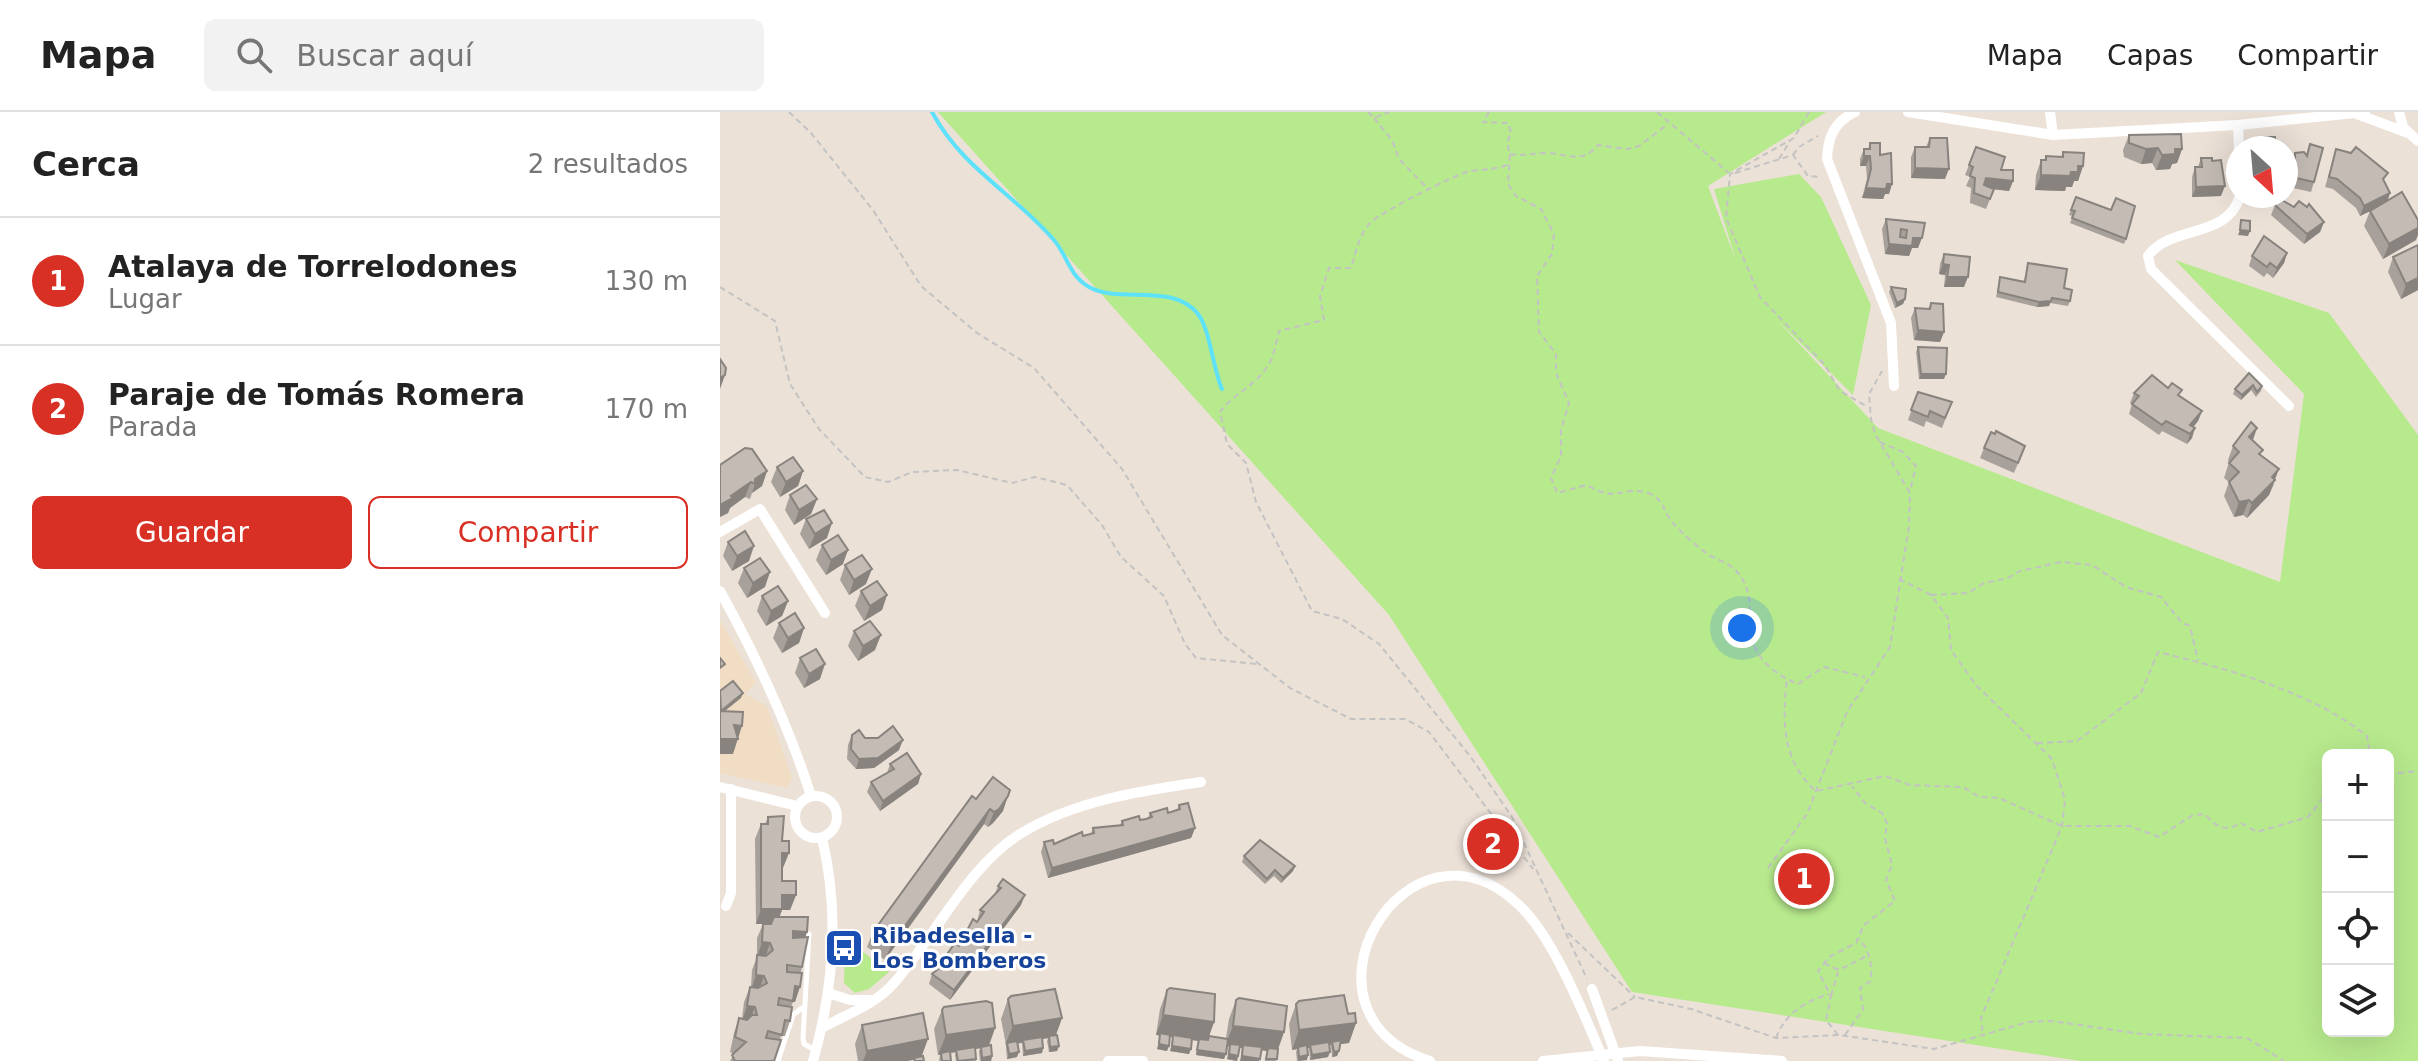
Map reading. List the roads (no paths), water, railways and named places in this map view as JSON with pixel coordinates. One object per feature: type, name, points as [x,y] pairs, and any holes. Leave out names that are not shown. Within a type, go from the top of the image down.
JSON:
[{"type":"street","points":[[1855,112],[1834,127],[1827,159],[1891,323],[1894,386]]},
{"type":"street","points":[[1908,112],[2053,135],[2238,125],[2361,113],[2408,133],[2418,141]]},
{"type":"street","points":[[2050,112],[2053,135]]},
{"type":"street","points":[[2399,112],[2408,133]]},
{"type":"street","points":[[2238,125],[2238,136]]},
{"type":"street","points":[[2237,208],[2225,221],[2156,246],[2148,256],[2151,269],[2289,406]]},
{"type":"street","points":[[720,532],[760,509],[825,613]]},
{"type":"street","points":[[720,591],[762,667],[786,722],[811,796]]},
{"type":"street","points":[[822,1028],[893,985],[991,857],[1018,835],[1055,816],[1134,792],[1201,782]]},
{"type":"street","points":[[726,906],[731,893],[726,788],[797,806]]},
{"type":"street","points":[[811,796],[827,798],[837,811],[835,828],[822,838],[805,836],[799,830],[795,814],[797,806],[811,796]]},
{"type":"street","points":[[805,1061],[814,1056],[822,1028],[834,927],[833,893],[822,838]]},
{"type":"street","points":[[1430,1061],[1400,1047],[1375,1021],[1362,984],[1363,951],[1375,922],[1394,900],[1424,883],[1458,877],[1501,890],[1535,923],[1604,1061]]},
{"type":"street","points":[[1592,989],[1618,1061]]},
{"type":"street","points":[[828,993],[850,1000],[872,1000]]},
{"type":"street","points":[[1543,1061],[1640,1051],[1782,1061]]},
{"type":"street","points":[[1108,1061],[1143,1061]]},
{"type":"lane","points":[[809,934],[802,1008],[806,1013],[804,1044],[814,1056]]},
{"type":"lane","points":[[778,1061],[793,1015],[802,1008]]},
{"type":"waterway","points":[[932,112],[944,132],[973,165],[1053,239],[1082,282],[1101,292],[1175,299],[1198,314],[1206,329],[1222,389]]},
{"type":"place","name":"Paraje de Tomás Romera","points":[[1493,844]]},
{"type":"place","name":"Atalaya de Torrelodones","points":[[1804,879]]},
{"type":"place","name":"Ribadesella - Los Bomberos","points":[[844,948]]}]
